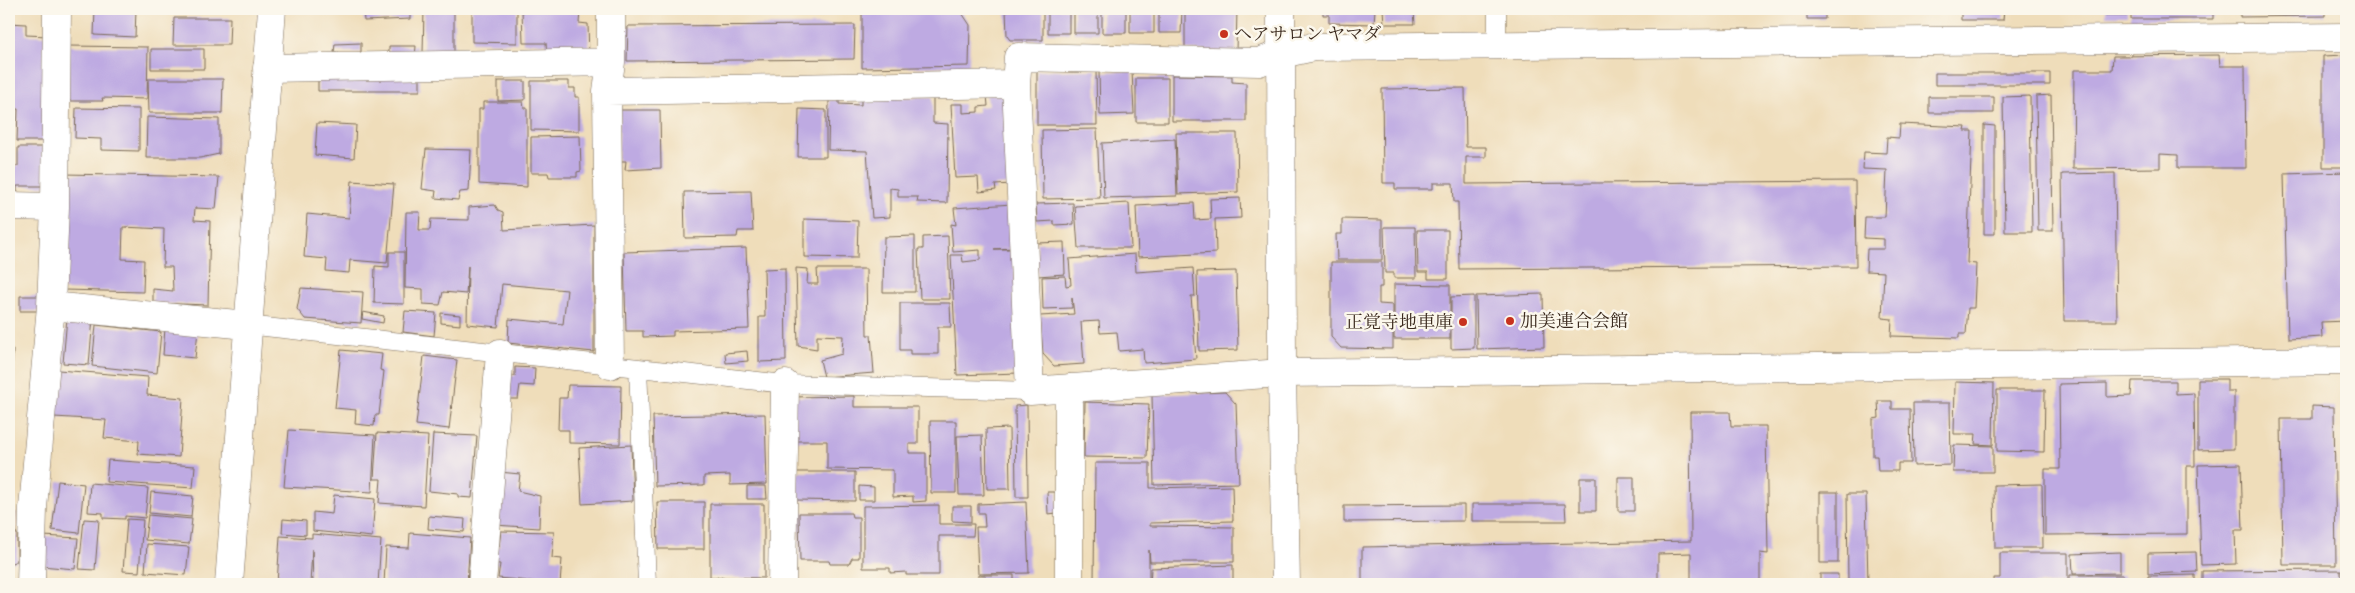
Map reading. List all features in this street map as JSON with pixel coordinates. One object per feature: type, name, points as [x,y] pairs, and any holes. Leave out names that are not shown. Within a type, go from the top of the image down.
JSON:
[{"type":"street","points":[[229,584],[272,9]]},
{"type":"street","points":[[610,365],[607,91],[611,62],[611,9]]},
{"type":"street","points":[[1281,9],[1282,373],[1286,584]]},
{"type":"street","points":[[31,584],[33,508],[51,306],[55,207],[49,10]]},
{"type":"street","points":[[2346,37],[1314,47],[1281,54],[1259,62],[1018,57],[1016,84],[1030,391],[1282,373],[2346,361]]},
{"type":"street","points":[[267,68],[611,62]]},
{"type":"street","points":[[607,91],[1016,84]]},
{"type":"street","points":[[9,206],[55,207]]},
{"type":"street","points":[[51,306],[248,325]]},
{"type":"street","points":[[482,584],[500,353]]},
{"type":"street","points":[[782,584],[785,384]]},
{"type":"street","points":[[1069,388],[1069,584]]},
{"type":"lane","points":[[1497,9],[1497,45]]},
{"type":"lane","points":[[248,325],[785,384],[1030,391]]},
{"type":"lane","points":[[638,368],[647,584]]},
{"type":"building","points":[[95,9],[136,9],[135,37],[94,35]]},
{"type":"building","points":[[363,9],[410,9],[410,19],[364,21]]},
{"type":"building","points":[[424,9],[454,9],[454,53],[423,53]]},
{"type":"building","points":[[472,9],[517,9],[517,43],[472,42]]},
{"type":"building","points":[[522,9],[572,9],[572,12],[580,12],[579,23],[588,24],[589,56],[547,56],[546,43],[523,43]]},
{"type":"building","points":[[1048,9],[1069,9],[1069,33],[1048,33]]},
{"type":"building","points":[[1074,9],[1098,9],[1098,33],[1074,33]]},
{"type":"building","points":[[1102,9],[1126,9],[1126,33],[1102,33]]},
{"type":"building","points":[[1130,9],[1154,9],[1154,33],[1130,33]]},
{"type":"building","points":[[1159,9],[1182,9],[1181,33],[1159,33]]},
{"type":"building","points":[[1185,9],[1237,9],[1236,52],[1185,50]]},
{"type":"building","points":[[1323,9],[1375,9],[1374,24],[1329,23],[1329,15],[1323,15]]},
{"type":"building","points":[[1383,9],[1424,9],[1424,11],[1414,11],[1415,24],[1384,24]]},
{"type":"building","points":[[1807,9],[1825,9],[1825,19],[1807,19]]},
{"type":"building","points":[[1961,9],[2004,9],[2003,20],[1961,20]]},
{"type":"building","points":[[2106,9],[2127,9],[2127,16],[2106,16]]},
{"type":"building","points":[[2131,9],[2213,9],[2213,19],[2131,19]]},
{"type":"building","points":[[2240,9],[2325,9],[2325,16],[2240,17]]},
{"type":"building","points":[[862,10],[960,10],[970,25],[969,66],[862,68]]},
{"type":"building","points":[[1006,10],[1043,10],[1043,40],[1010,40],[1007,36]]},
{"type":"building","points":[[174,18],[230,18],[229,45],[173,45]]},
{"type":"building","points":[[9,23],[26,24],[26,35],[48,36],[44,141],[17,141],[18,109],[9,109]]},
{"type":"building","points":[[855,25],[854,59],[627,61],[628,26]]},
{"type":"building","points":[[361,43],[361,52],[334,52],[335,44]]},
{"type":"building","points":[[68,46],[148,47],[147,99],[102,98],[103,101],[67,101]]},
{"type":"building","points":[[389,46],[416,46],[415,57],[389,58]]},
{"type":"building","points":[[151,49],[204,49],[204,69],[151,69]]},
{"type":"building","points":[[2219,55],[2220,66],[2245,66],[2246,168],[2178,168],[2178,155],[2160,154],[2160,168],[2073,169],[2074,70],[2112,70],[2113,56]]},
{"type":"building","points":[[2346,55],[2346,167],[2323,167],[2323,56]]},
{"type":"building","points":[[1096,70],[1097,125],[1037,125],[1037,71]]},
{"type":"building","points":[[1132,71],[1134,114],[1100,115],[1099,72]]},
{"type":"building","points":[[1935,73],[2050,73],[2050,85],[1935,85]]},
{"type":"building","points":[[1172,75],[1232,76],[1232,82],[1246,83],[1246,121],[1172,121]]},
{"type":"building","points":[[318,76],[420,76],[420,91],[318,91]]},
{"type":"building","points":[[1136,78],[1168,78],[1168,122],[1136,122]]},
{"type":"building","points":[[148,79],[223,79],[222,113],[149,113]]},
{"type":"building","points":[[498,81],[525,81],[525,100],[498,101]]},
{"type":"building","points":[[531,81],[569,81],[569,88],[575,88],[575,97],[579,97],[579,131],[531,130]]},
{"type":"building","points":[[1465,88],[1466,147],[1486,147],[1486,157],[1466,157],[1466,184],[1855,181],[1856,266],[1459,269],[1458,202],[1454,202],[1453,183],[1433,183],[1433,189],[1395,189],[1395,183],[1383,183],[1382,89]]},
{"type":"building","points":[[1006,94],[1012,184],[995,185],[996,190],[979,192],[978,177],[955,178],[951,104],[963,104],[963,113],[978,112],[978,107],[988,106],[987,95]]},
{"type":"building","points":[[2051,95],[2053,231],[2038,231],[2036,96]]},
{"type":"building","points":[[2030,96],[2032,232],[2005,232],[2003,97]]},
{"type":"building","points":[[933,97],[933,123],[948,124],[947,203],[917,202],[918,197],[898,197],[898,189],[890,188],[890,217],[872,218],[867,151],[828,150],[829,100],[839,100],[839,104],[861,105],[861,98]]},
{"type":"building","points":[[1929,97],[1994,97],[1994,113],[1929,113]]},
{"type":"building","points":[[483,102],[523,102],[524,108],[527,108],[527,187],[479,184],[479,109],[483,109]]},
{"type":"building","points":[[76,108],[139,109],[139,151],[101,150],[101,139],[75,138]]},
{"type":"building","points":[[799,109],[826,110],[826,157],[798,157]]},
{"type":"building","points":[[620,110],[660,110],[661,168],[625,170],[626,161],[618,161]]},
{"type":"building","points":[[147,117],[219,119],[219,154],[200,158],[146,158]]},
{"type":"building","points":[[317,123],[356,125],[354,158],[315,155]]},
{"type":"building","points":[[1900,124],[1966,127],[1965,131],[1972,131],[1967,263],[1976,264],[1974,308],[1968,308],[1966,334],[1959,334],[1959,338],[1891,336],[1892,319],[1882,318],[1884,272],[1866,271],[1867,249],[1884,249],[1884,239],[1864,238],[1865,217],[1885,217],[1887,170],[1863,169],[1864,152],[1886,153],[1887,137],[1899,138]]},
{"type":"building","points":[[1984,125],[1995,126],[1995,234],[1984,234]]},
{"type":"building","points":[[1097,129],[1100,198],[1043,199],[1042,130]]},
{"type":"building","points":[[1176,133],[1237,133],[1238,192],[1178,194]]},
{"type":"building","points":[[580,136],[581,171],[577,172],[577,177],[549,177],[548,173],[531,173],[531,137]]},
{"type":"building","points":[[1175,139],[1177,196],[1104,198],[1102,143]]},
{"type":"building","points":[[18,147],[45,147],[45,186],[17,186],[17,194],[9,194],[9,166],[18,166]]},
{"type":"building","points":[[426,149],[471,150],[469,191],[460,192],[458,200],[435,198],[436,191],[422,189]]},
{"type":"building","points":[[2346,172],[2346,321],[2321,322],[2322,337],[2288,339],[2284,174]]},
{"type":"building","points":[[2115,173],[2117,321],[2064,321],[2062,174]]},
{"type":"building","points":[[64,174],[219,177],[216,209],[195,208],[194,220],[210,221],[208,305],[153,303],[153,289],[173,291],[172,267],[163,267],[164,229],[123,227],[122,259],[144,260],[143,292],[64,290]]},
{"type":"building","points":[[352,181],[394,184],[387,263],[350,260],[349,273],[326,271],[327,259],[304,257],[307,214],[349,218]]},
{"type":"building","points":[[751,191],[753,231],[738,231],[737,237],[685,238],[684,192]]},
{"type":"building","points":[[1240,198],[1241,218],[1215,219],[1216,253],[1138,257],[1136,206],[1194,203],[1195,220],[1211,219],[1210,199]]},
{"type":"building","points":[[1073,203],[1074,224],[1054,225],[1054,221],[1037,222],[1036,204]]},
{"type":"building","points":[[1129,203],[1131,248],[1078,248],[1075,206]]},
{"type":"building","points":[[1012,204],[1015,248],[994,249],[1014,249],[1019,373],[957,375],[951,255],[962,255],[963,262],[980,260],[980,250],[953,252],[951,224],[956,225],[954,208]]},
{"type":"building","points":[[495,205],[498,210],[503,212],[504,230],[594,225],[594,352],[508,343],[509,319],[563,324],[567,290],[502,284],[498,327],[467,324],[468,266],[466,294],[443,292],[440,305],[423,304],[423,289],[405,288],[406,212],[420,212],[419,230],[430,230],[431,219],[469,220],[469,207]]},
{"type":"building","points":[[804,219],[858,221],[857,258],[804,257]]},
{"type":"building","points":[[1342,219],[1382,220],[1382,260],[1337,260],[1336,234],[1342,234]]},
{"type":"building","points":[[1384,227],[1415,227],[1416,278],[1394,278],[1394,273],[1385,273]]},
{"type":"building","points":[[1417,230],[1448,230],[1448,279],[1428,279],[1428,272],[1418,272]]},
{"type":"building","points":[[915,236],[915,292],[883,292],[884,237]]},
{"type":"building","points":[[948,236],[950,299],[920,299],[918,249],[923,249],[923,237]]},
{"type":"building","points":[[1064,242],[1065,274],[1038,276],[1037,243]]},
{"type":"building","points":[[746,248],[749,329],[673,331],[673,336],[643,337],[643,331],[626,331],[624,252]]},
{"type":"building","points":[[389,252],[404,252],[404,304],[374,303],[375,266],[389,267]]},
{"type":"building","points":[[1135,254],[1136,272],[1193,268],[1195,296],[1191,296],[1196,359],[1144,363],[1143,349],[1119,351],[1117,332],[1100,333],[1099,321],[1081,322],[1084,364],[1054,366],[1043,354],[1040,316],[1074,314],[1072,298],[1072,308],[1043,309],[1042,277],[1065,276],[1066,286],[1071,285],[1069,259]]},
{"type":"building","points":[[1331,262],[1382,262],[1382,287],[1379,287],[1379,304],[1393,305],[1393,349],[1341,348],[1331,337]]},
{"type":"building","points":[[785,268],[786,361],[759,362],[759,317],[765,317],[764,269]]},
{"type":"building","points":[[796,268],[808,269],[807,284],[818,284],[817,269],[866,269],[867,335],[871,335],[874,373],[824,377],[820,360],[842,354],[843,336],[817,335],[817,349],[798,346]]},
{"type":"building","points":[[1236,271],[1238,350],[1199,351],[1197,272]]},
{"type":"building","points":[[1394,284],[1450,285],[1450,339],[1394,339]]},
{"type":"building","points":[[301,288],[363,292],[361,323],[305,319],[297,309]]},
{"type":"building","name":"加美連合会館","points":[[1543,294],[1544,347],[1477,349],[1476,296]]},
{"type":"building","points":[[20,296],[39,296],[39,311],[20,311]]},
{"type":"building","name":"正覚寺地車庫","points":[[1474,296],[1474,348],[1451,349],[1451,297]]},
{"type":"building","points":[[900,303],[950,303],[951,327],[938,327],[938,354],[910,354],[910,350],[900,350]]},
{"type":"building","points":[[405,311],[436,313],[434,336],[403,332]]},
{"type":"building","points":[[363,312],[384,316],[383,323],[362,319]]},
{"type":"building","points":[[441,313],[460,315],[460,325],[441,323]]},
{"type":"building","points":[[67,317],[93,318],[89,365],[63,363]]},
{"type":"building","points":[[96,325],[161,332],[157,373],[92,366]]},
{"type":"building","points":[[165,328],[198,331],[195,358],[163,355]]},
{"type":"building","points":[[9,349],[13,349],[12,380],[9,380]]},
{"type":"building","points":[[341,350],[382,354],[380,370],[384,371],[379,415],[375,415],[374,426],[355,424],[356,410],[335,408]]},
{"type":"building","points":[[747,351],[748,361],[726,363],[725,353]]},
{"type":"building","points":[[424,356],[457,360],[449,429],[416,425]]},
{"type":"building","points":[[515,367],[535,368],[534,386],[520,385],[518,399],[505,399],[507,376],[515,376]]},
{"type":"building","points":[[58,370],[148,377],[147,395],[183,398],[179,457],[138,454],[139,441],[104,438],[106,420],[54,417]]},
{"type":"building","points":[[2198,379],[2227,379],[2227,391],[2234,391],[2234,449],[2198,450]]},
{"type":"building","points":[[2132,381],[2176,381],[2176,394],[2194,393],[2195,466],[2187,466],[2187,534],[2045,535],[2045,469],[2060,469],[2059,384],[2107,383],[2107,397],[2131,396]]},
{"type":"building","points":[[1955,382],[1994,383],[1993,445],[1975,444],[1976,434],[1954,434]]},
{"type":"building","points":[[568,385],[621,386],[620,444],[569,443],[569,430],[558,430],[559,398],[567,398]]},
{"type":"building","points":[[1997,390],[2045,390],[2044,452],[1997,451]]},
{"type":"building","points":[[1225,392],[1236,404],[1239,483],[1154,485],[1152,395]]},
{"type":"building","points":[[854,396],[854,407],[918,407],[918,444],[909,444],[909,453],[926,453],[926,501],[913,502],[913,496],[893,497],[893,470],[827,469],[827,441],[790,441],[789,397]]},
{"type":"building","points":[[1878,401],[1892,401],[1892,409],[1910,409],[1911,463],[1898,463],[1898,471],[1878,471],[1877,456],[1873,456],[1873,419],[1879,418]]},
{"type":"building","points":[[1085,402],[1149,404],[1147,458],[1084,457]]},
{"type":"building","points":[[1913,403],[1950,403],[1951,465],[1914,466]]},
{"type":"building","points":[[1027,405],[1028,497],[1016,497],[1015,406]]},
{"type":"building","points":[[2312,406],[2334,407],[2336,565],[2283,565],[2281,419],[2312,419]]},
{"type":"building","points":[[1690,412],[1730,412],[1731,426],[1766,426],[1768,554],[1760,553],[1760,584],[1691,584],[1691,553],[1658,554],[1658,584],[1362,584],[1362,547],[1691,541]]},
{"type":"building","points":[[765,414],[767,484],[730,485],[730,475],[704,476],[704,485],[655,486],[653,416]]},
{"type":"building","points":[[930,421],[956,421],[956,493],[931,493]]},
{"type":"building","points":[[1009,428],[1010,489],[987,489],[986,429]]},
{"type":"building","points":[[289,430],[375,435],[372,492],[284,487]]},
{"type":"building","points":[[377,433],[428,436],[424,506],[379,503],[381,479],[374,479]]},
{"type":"building","points":[[433,434],[477,436],[472,498],[458,497],[458,494],[429,491]]},
{"type":"building","points":[[982,435],[984,495],[959,495],[957,436]]},
{"type":"building","points":[[631,445],[633,501],[582,504],[579,448]]},
{"type":"building","points":[[1954,445],[1993,446],[1993,472],[1953,472]]},
{"type":"building","points":[[108,460],[195,466],[193,488],[106,482]]},
{"type":"building","points":[[1095,463],[1150,463],[1150,488],[1232,486],[1233,521],[1150,523],[1150,526],[1234,527],[1234,562],[1150,562],[1149,550],[1149,584],[1094,584]]},
{"type":"building","points":[[2241,464],[2243,530],[2235,530],[2236,564],[2201,565],[2198,465]]},
{"type":"building","points":[[499,472],[520,474],[518,491],[540,496],[539,528],[495,525]]},
{"type":"building","points":[[797,472],[855,472],[855,501],[796,500]]},
{"type":"building","points":[[1618,477],[1634,477],[1634,511],[1618,511]]},
{"type":"building","points":[[1580,478],[1596,478],[1596,511],[1580,511]]},
{"type":"building","points":[[58,481],[84,484],[79,533],[52,530]]},
{"type":"building","points":[[90,483],[148,488],[145,518],[125,516],[125,519],[103,518],[103,513],[88,512]]},
{"type":"building","points":[[2042,484],[2043,548],[1995,548],[1994,485]]},
{"type":"building","points":[[747,486],[766,486],[767,499],[747,499]]},
{"type":"building","points":[[859,486],[874,487],[874,500],[859,500]]},
{"type":"building","points":[[151,492],[193,496],[191,517],[149,513]]},
{"type":"building","points":[[1047,492],[1057,492],[1057,513],[1048,514]]},
{"type":"building","points":[[1820,492],[1838,492],[1838,563],[1820,563]]},
{"type":"building","points":[[1847,494],[1866,494],[1868,584],[1848,584]]},
{"type":"building","points":[[334,495],[375,499],[372,537],[313,531],[313,512],[332,514]]},
{"type":"building","points":[[657,502],[704,502],[704,549],[658,549]]},
{"type":"building","points":[[1026,502],[1029,573],[978,574],[976,527],[985,527],[984,513],[978,513],[978,504]]},
{"type":"building","points":[[710,504],[764,504],[764,578],[710,577]]},
{"type":"building","points":[[1472,504],[1565,504],[1566,521],[1472,521]]},
{"type":"building","points":[[939,505],[939,524],[974,524],[973,536],[939,536],[939,575],[906,575],[906,572],[890,573],[890,568],[863,568],[863,506]]},
{"type":"building","points":[[1464,505],[1464,521],[1344,522],[1344,506]]},
{"type":"building","points":[[952,506],[971,506],[971,522],[952,521]]},
{"type":"building","points":[[9,512],[16,512],[17,561],[9,564]]},
{"type":"building","points":[[799,513],[851,513],[852,517],[859,517],[859,558],[852,558],[849,564],[830,564],[829,561],[800,561]]},
{"type":"building","points":[[148,515],[192,519],[189,544],[145,540]]},
{"type":"building","points":[[429,516],[465,519],[464,532],[428,529]]},
{"type":"building","points":[[84,519],[99,520],[95,570],[79,569]]},
{"type":"building","points":[[127,519],[143,520],[139,572],[123,571]]},
{"type":"building","points":[[283,519],[306,521],[306,535],[282,533]]},
{"type":"building","points":[[501,531],[554,532],[552,558],[562,559],[560,584],[498,578],[500,564],[488,563],[489,546],[499,547]]},
{"type":"building","points":[[410,533],[470,538],[467,584],[384,584],[386,547],[409,548]]},
{"type":"building","points":[[312,534],[381,540],[378,584],[313,584],[312,549],[310,584],[277,584],[280,536],[312,538]]},
{"type":"building","points":[[43,536],[78,538],[75,569],[41,566]]},
{"type":"building","points":[[147,544],[189,547],[186,575],[145,572]]},
{"type":"building","points":[[2120,552],[2120,573],[2073,574],[2072,554]]},
{"type":"building","points":[[2196,552],[2197,572],[2148,574],[2148,553]]},
{"type":"building","points":[[2000,553],[2068,553],[2068,584],[1994,584],[1994,578],[2000,578]]},
{"type":"building","points":[[1233,565],[1233,584],[1150,584],[1151,568]]},
{"type":"building","points":[[2341,570],[2341,584],[2202,584],[2202,571]]},
{"type":"building","points":[[1820,574],[1838,574],[1838,584],[1820,584]]},
{"type":"building","points":[[978,575],[1014,575],[1014,584],[978,584]]},
{"type":"building","points":[[2070,575],[2123,575],[2123,584],[2070,584]]},
{"type":"building","points":[[2195,575],[2195,584],[2148,584],[2148,576]]},
{"type":"place","name":"ヘアサロン ヤマダ","points":[[1224,34]]},
{"type":"place","name":"加美連合会館","points":[[1510,321]]},
{"type":"place","name":"正覚寺地車庫","points":[[1463,322]]}]
